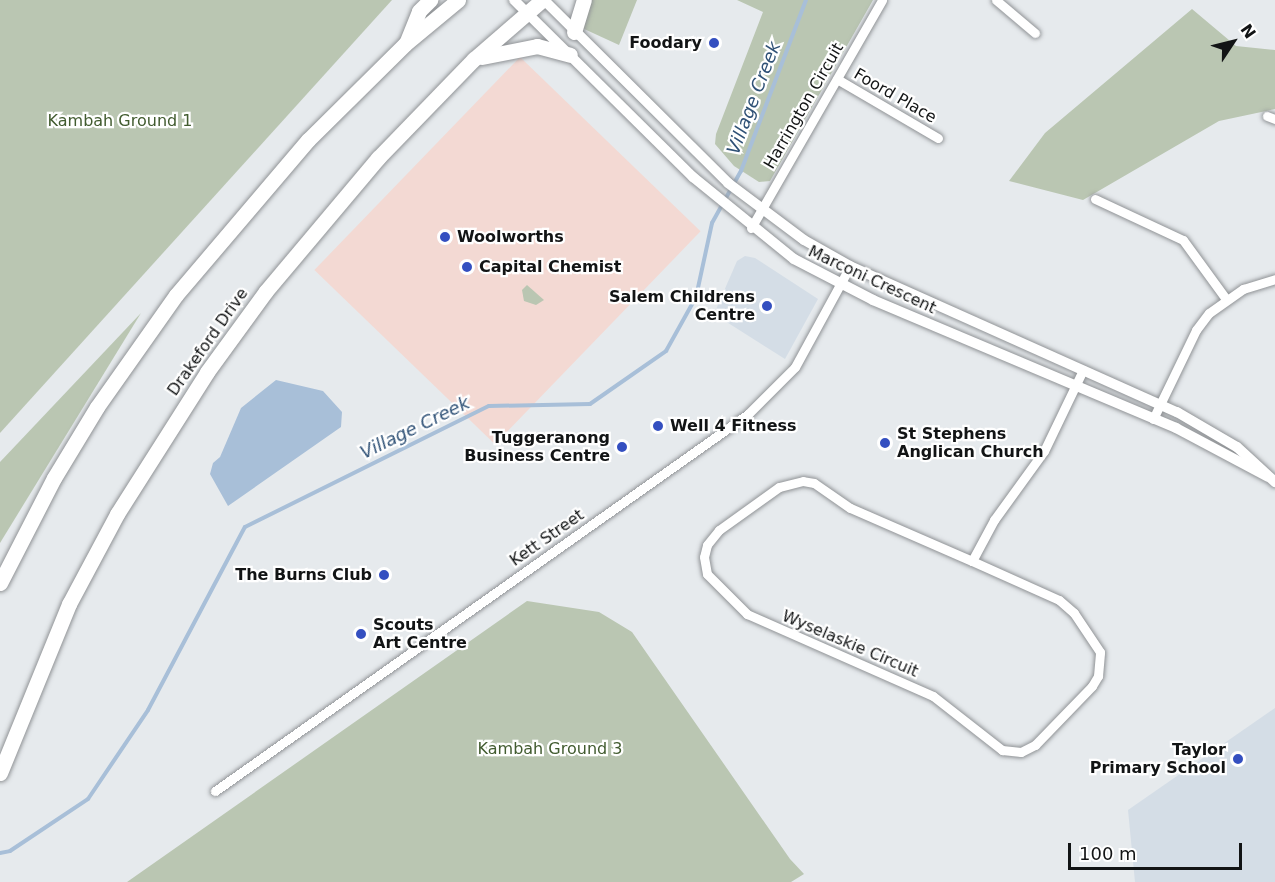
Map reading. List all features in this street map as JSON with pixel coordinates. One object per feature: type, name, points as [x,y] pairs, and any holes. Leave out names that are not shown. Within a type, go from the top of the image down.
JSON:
[{"type":"highway","points":[[405,44],[419,11],[430,0]]},
{"type":"highway","points":[[0,583],[54,478],[97,407],[211,251],[308,140],[405,44],[458,0]]},
{"type":"highway","name":"Drakeford Drive","points":[[0,773],[60,624],[117,514],[167,432],[263,295],[378,158],[474,59],[543,0]]},
{"type":"highway","points":[[574,32],[584,0]]},
{"type":"highway","points":[[474,59],[501,50],[537,46],[570,55]]},
{"type":"street","name":"Marconi Crescent","points":[[514,0],[729,210],[794,259],[840,285],[1153,419],[1272,480]]},
{"type":"street","name":"Marconi Crescent","points":[[543,0],[728,183],[761,210],[850,266],[1160,405],[1237,447],[1272,480]]},
{"type":"street","name":"Harrington Circuit","points":[[751,228],[882,0]]},
{"type":"street","points":[[996,0],[1035,33]]},
{"type":"street","name":"Foord Place","points":[[837,80],[938,138]]},
{"type":"street","points":[[1095,199],[1183,240],[1226,299]]},
{"type":"street","name":"Kett Street","points":[[215,791],[748,414],[795,367],[850,266]]},
{"type":"street","points":[[1153,419],[1196,330],[1226,299],[1275,279]]},
{"type":"street","points":[[972,561],[994,519],[1044,451],[1083,370]]},
{"type":"street","name":"Wyselaskie Circuit","points":[[803,481],[814,483],[850,508],[972,561],[1059,600],[1074,613],[1100,652],[1098,676],[1092,686],[1035,745],[1021,752],[1002,750],[990,743],[933,696],[747,614],[707,574],[704,557],[708,542],[719,530],[779,487],[803,481]]},
{"type":"shaded area","points":[[520,57],[701,231],[495,444],[314,270]]},
{"type":"shaded area","name":"Salem Childrens Centre","points":[[745,256],[755,258],[818,299],[785,359],[714,314],[737,261]]},
{"type":"shaded area","name":"Taylor Primary School","points":[[1275,708],[1275,882],[1135,882],[1128,810]]},
{"type":"green space","name":"Kambah Ground 1","points":[[0,0],[392,0],[0,433]]},
{"type":"green space","points":[[589,0],[637,0],[619,45],[582,28]]},
{"type":"green space","points":[[737,0],[873,0],[770,181],[759,182],[734,166],[715,144],[716,134],[763,12]]},
{"type":"green space","points":[[1192,9],[1236,46],[1275,50],[1275,109],[1219,121],[1083,200],[1009,181],[1045,133]]},
{"type":"green space","points":[[527,285],[544,300],[536,305],[524,301],[522,290]]},
{"type":"green space","points":[[141,313],[0,543],[0,462]]},
{"type":"green space","name":"Kambah Ground 3","points":[[527,601],[599,612],[632,632],[790,859],[804,874],[791,882],[127,882]]},
{"type":"water","points":[[276,380],[323,391],[342,412],[341,427],[228,506],[210,474],[213,463],[220,457],[241,408]]},
{"type":"waterway","name":"Village Creek","points":[[0,853],[10,851],[88,799],[148,710],[245,527],[489,406],[590,404],[666,351],[696,297],[712,223],[741,171],[806,0]]},
{"type":"place","name":"Foodary","points":[[714,43]]},
{"type":"place","name":"Woolworths","points":[[445,237]]},
{"type":"place","name":"Capital Chemist","points":[[467,267]]},
{"type":"place","name":"Salem Childrens Centre","points":[[767,306]]},
{"type":"place","name":"Well 4 Fitness","points":[[658,426]]},
{"type":"place","name":"St Stephens Anglican Church","points":[[885,443]]},
{"type":"place","name":"Tuggeranong Business Centre","points":[[622,447]]},
{"type":"place","name":"The Burns Club","points":[[384,575]]},
{"type":"place","name":"Scouts Art Centre","points":[[361,634]]},
{"type":"place","name":"Taylor Primary School","points":[[1238,759]]}]
